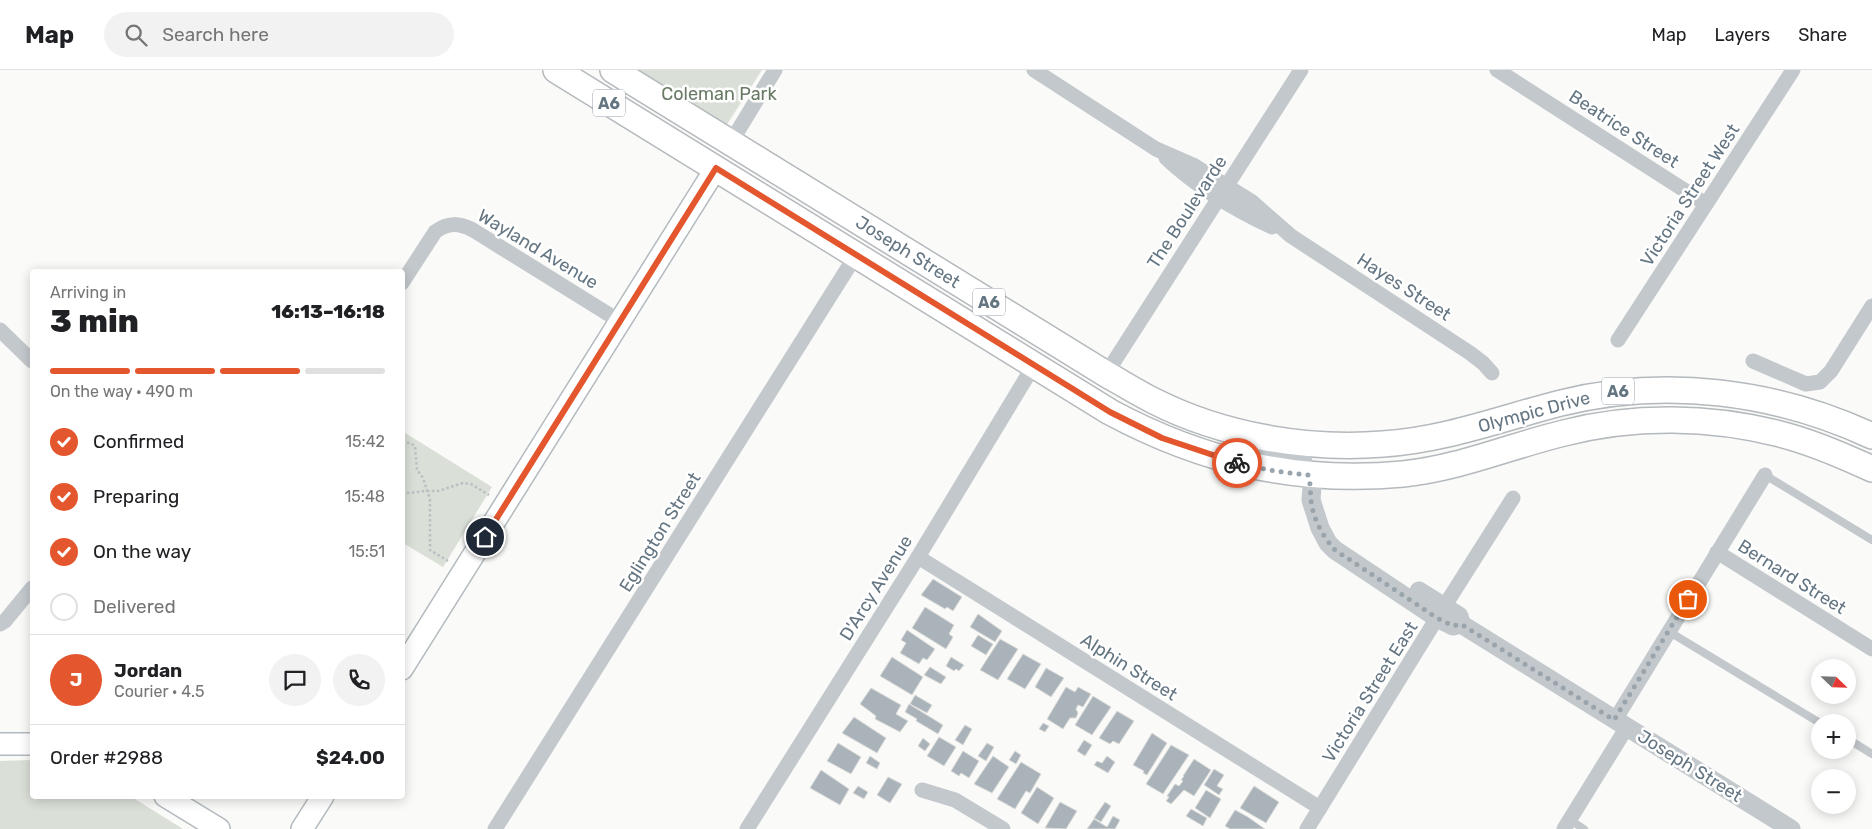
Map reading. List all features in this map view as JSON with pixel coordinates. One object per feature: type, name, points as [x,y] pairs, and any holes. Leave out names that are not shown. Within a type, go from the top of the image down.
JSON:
[{"type":"highway","name":"Joseph Street","points":[[556,70],[1110,412],[1162,438],[1235,462],[1310,481]]},
{"type":"highway","name":"Joseph Street","points":[[613,70],[1106,374],[1156,402],[1196,418],[1251,435]]},
{"type":"highway","points":[[716,168],[731,142]]},
{"type":"highway","name":"Olympic Drive","points":[[1251,435],[1289,442],[1321,445],[1385,444],[1453,434],[1526,412],[1597,394],[1655,389],[1760,398],[1793,406],[1872,436]]},
{"type":"highway","name":"Olympic Drive","points":[[1310,481],[1404,474],[1440,469],[1480,459],[1564,433],[1615,423],[1648,420],[1715,422],[1764,430],[1811,443],[1872,469]]},
{"type":"main road","points":[[405,664],[716,168]]},
{"type":"main road","points":[[0,744],[30,744]]},
{"type":"main road","points":[[171,799],[219,829]]},
{"type":"main road","points":[[302,829],[321,799]]},
{"type":"street","points":[[731,142],[776,70]]},
{"type":"street","name":"Hayes Street","points":[[1034,70],[1156,149],[1195,166],[1223,192],[1251,202],[1291,236],[1470,353],[1492,373]]},
{"type":"street","name":"The Boulevarde","points":[[1106,374],[1301,70]]},
{"type":"street","name":"Beatrice Street","points":[[1497,70],[1706,204]]},
{"type":"street","name":"Victoria Street West","points":[[1618,340],[1793,70]]},
{"type":"street","name":"Wayland Avenue","points":[[405,278],[435,232],[442,226],[459,224],[473,230],[621,322]]},
{"type":"street","name":"Eglington Street","points":[[495,829],[856,255]]},
{"type":"street","points":[[1753,361],[1806,384],[1820,382],[1832,371],[1872,306]]},
{"type":"street","points":[[0,330],[30,359]]},
{"type":"street","name":"D'Arcy Avenue","points":[[748,829],[918,557],[1034,365]]},
{"type":"street","name":"Joseph Street","points":[[1251,435],[1264,449],[1303,462],[1310,481],[1311,500],[1320,528],[1328,543],[1335,550],[1380,574],[1441,612],[1453,626],[1461,624],[1791,829]]},
{"type":"street","points":[[1567,825],[1668,631],[1765,475]]},
{"type":"street","name":"Victoria Street East","points":[[1307,829],[1513,498]]},
{"type":"street","name":"Bernard Street","points":[[1718,552],[1872,650]]},
{"type":"street","name":"Alphin Street","points":[[918,557],[1320,808]]},
{"type":"street","points":[[0,624],[5,621],[30,590]]},
{"type":"street","points":[[922,790],[955,800],[1003,829]]},
{"type":"lane","points":[[1765,475],[1872,540]]},
{"type":"lane","points":[[1668,631],[1811,718]]},
{"type":"lane","points":[[1856,745],[1872,754]]},
{"type":"lane","points":[[1567,825],[1584,829]]},
{"type":"path","points":[[405,442],[414,446],[416,470],[423,478],[430,499],[430,550],[448,561]]},
{"type":"path","points":[[405,493],[410,494],[441,490],[463,483],[471,484],[489,495]]},
{"type":"green space","name":"Coleman Park","points":[[639,70],[762,70],[726,126]]},
{"type":"green space","points":[[405,433],[492,487],[443,567],[405,544]]},
{"type":"green space","points":[[30,760],[30,799],[135,799],[183,829],[0,829],[0,761]]},
{"type":"building","points":[[933,579],[962,597],[953,611],[947,607],[945,609],[921,595]]},
{"type":"building","points":[[925,607],[954,625],[949,634],[953,637],[946,649],[912,628]]},
{"type":"building","points":[[978,614],[1002,631],[995,642],[970,627]]},
{"type":"building","points":[[907,630],[935,649],[927,660],[923,658],[919,664],[900,653],[906,643],[901,640]]},
{"type":"building","points":[[978,635],[993,644],[986,655],[971,646]]},
{"type":"building","points":[[1000,639],[1018,649],[998,680],[980,670]]},
{"type":"building","points":[[1023,654],[1041,664],[1025,689],[1007,679]]},
{"type":"building","points":[[892,657],[923,677],[912,695],[880,676]]},
{"type":"building","points":[[951,657],[964,665],[959,671],[956,669],[954,671],[946,666]]},
{"type":"building","points":[[930,667],[946,677],[941,684],[924,675]]},
{"type":"building","points":[[1046,668],[1064,678],[1051,697],[1035,687]]},
{"type":"building","points":[[1066,687],[1075,692],[1078,687],[1091,694],[1083,707],[1078,705],[1076,718],[1070,718],[1063,729],[1047,719]]},
{"type":"building","points":[[871,688],[901,705],[896,714],[908,721],[900,732],[875,719],[876,716],[860,704]]},
{"type":"building","points":[[915,695],[932,705],[927,713],[910,704]]},
{"type":"building","points":[[1093,696],[1111,707],[1092,735],[1075,725]]},
{"type":"building","points":[[909,704],[943,725],[938,734],[905,712]]},
{"type":"building","points":[[1117,711],[1134,721],[1119,744],[1113,741],[1110,744],[1099,738]]},
{"type":"building","points":[[854,717],[886,738],[877,753],[842,733]]},
{"type":"building","points":[[1043,723],[1049,726],[1045,732],[1039,729]]},
{"type":"building","points":[[965,725],[972,729],[963,745],[955,740]]},
{"type":"building","points":[[1152,733],[1167,743],[1147,775],[1143,773],[1144,771],[1133,765]]},
{"type":"building","points":[[939,737],[956,747],[944,766],[927,756]]},
{"type":"building","points":[[923,738],[930,744],[925,751],[918,746]]},
{"type":"building","points":[[1084,740],[1092,745],[1085,756],[1077,751]]},
{"type":"building","points":[[838,743],[861,757],[851,774],[827,761]]},
{"type":"building","points":[[987,743],[994,747],[986,761],[978,756]]},
{"type":"building","points":[[1171,745],[1189,755],[1163,794],[1146,784]]},
{"type":"building","points":[[963,751],[979,761],[969,778],[961,773],[959,776],[951,771]]},
{"type":"building","points":[[1015,751],[1021,755],[1016,764],[1009,760]]},
{"type":"building","points":[[870,756],[880,763],[877,769],[866,763]]},
{"type":"building","points":[[993,756],[1009,767],[992,793],[974,784]]},
{"type":"building","points":[[1107,756],[1115,762],[1108,773],[1094,765],[1097,761],[1102,763]]},
{"type":"building","points":[[1194,759],[1211,770],[1194,796],[1184,790],[1171,804],[1166,801],[1169,797],[1167,796],[1175,784],[1179,786],[1183,781],[1181,780],[1183,776]]},
{"type":"building","points":[[1021,762],[1041,774],[1030,793],[1026,791],[1015,809],[997,799]]},
{"type":"building","points":[[1214,769],[1224,775],[1217,786],[1223,789],[1219,795],[1204,785]]},
{"type":"building","points":[[821,770],[849,789],[840,805],[810,788]]},
{"type":"building","points":[[888,777],[902,784],[890,803],[877,795]]},
{"type":"building","points":[[858,786],[868,792],[864,799],[853,793]]},
{"type":"building","points":[[1254,786],[1279,802],[1266,823],[1240,808]]},
{"type":"building","points":[[1037,787],[1054,798],[1038,824],[1021,813]]},
{"type":"building","points":[[1206,790],[1221,799],[1210,818],[1195,808]]},
{"type":"building","points":[[1060,802],[1077,811],[1066,829],[1045,828]]},
{"type":"building","points":[[1105,802],[1111,806],[1101,822],[1094,818]]},
{"type":"building","points":[[1191,809],[1207,818],[1203,826],[1186,816]]},
{"type":"building","points":[[1235,810],[1265,829],[1230,829],[1225,826]]},
{"type":"building","points":[[1113,816],[1120,820],[1115,829],[1087,829],[1094,819],[1107,827]]},
{"type":"way so far","points":[[1237,463],[1274,471],[1308,475],[1312,487],[1311,500],[1320,528],[1328,543],[1335,550],[1437,618],[1453,626],[1461,624],[1614,720],[1688,599]]},
{"type":"route","points":[[485,537],[716,168],[1110,412],[1162,438],[1237,463]]}]
